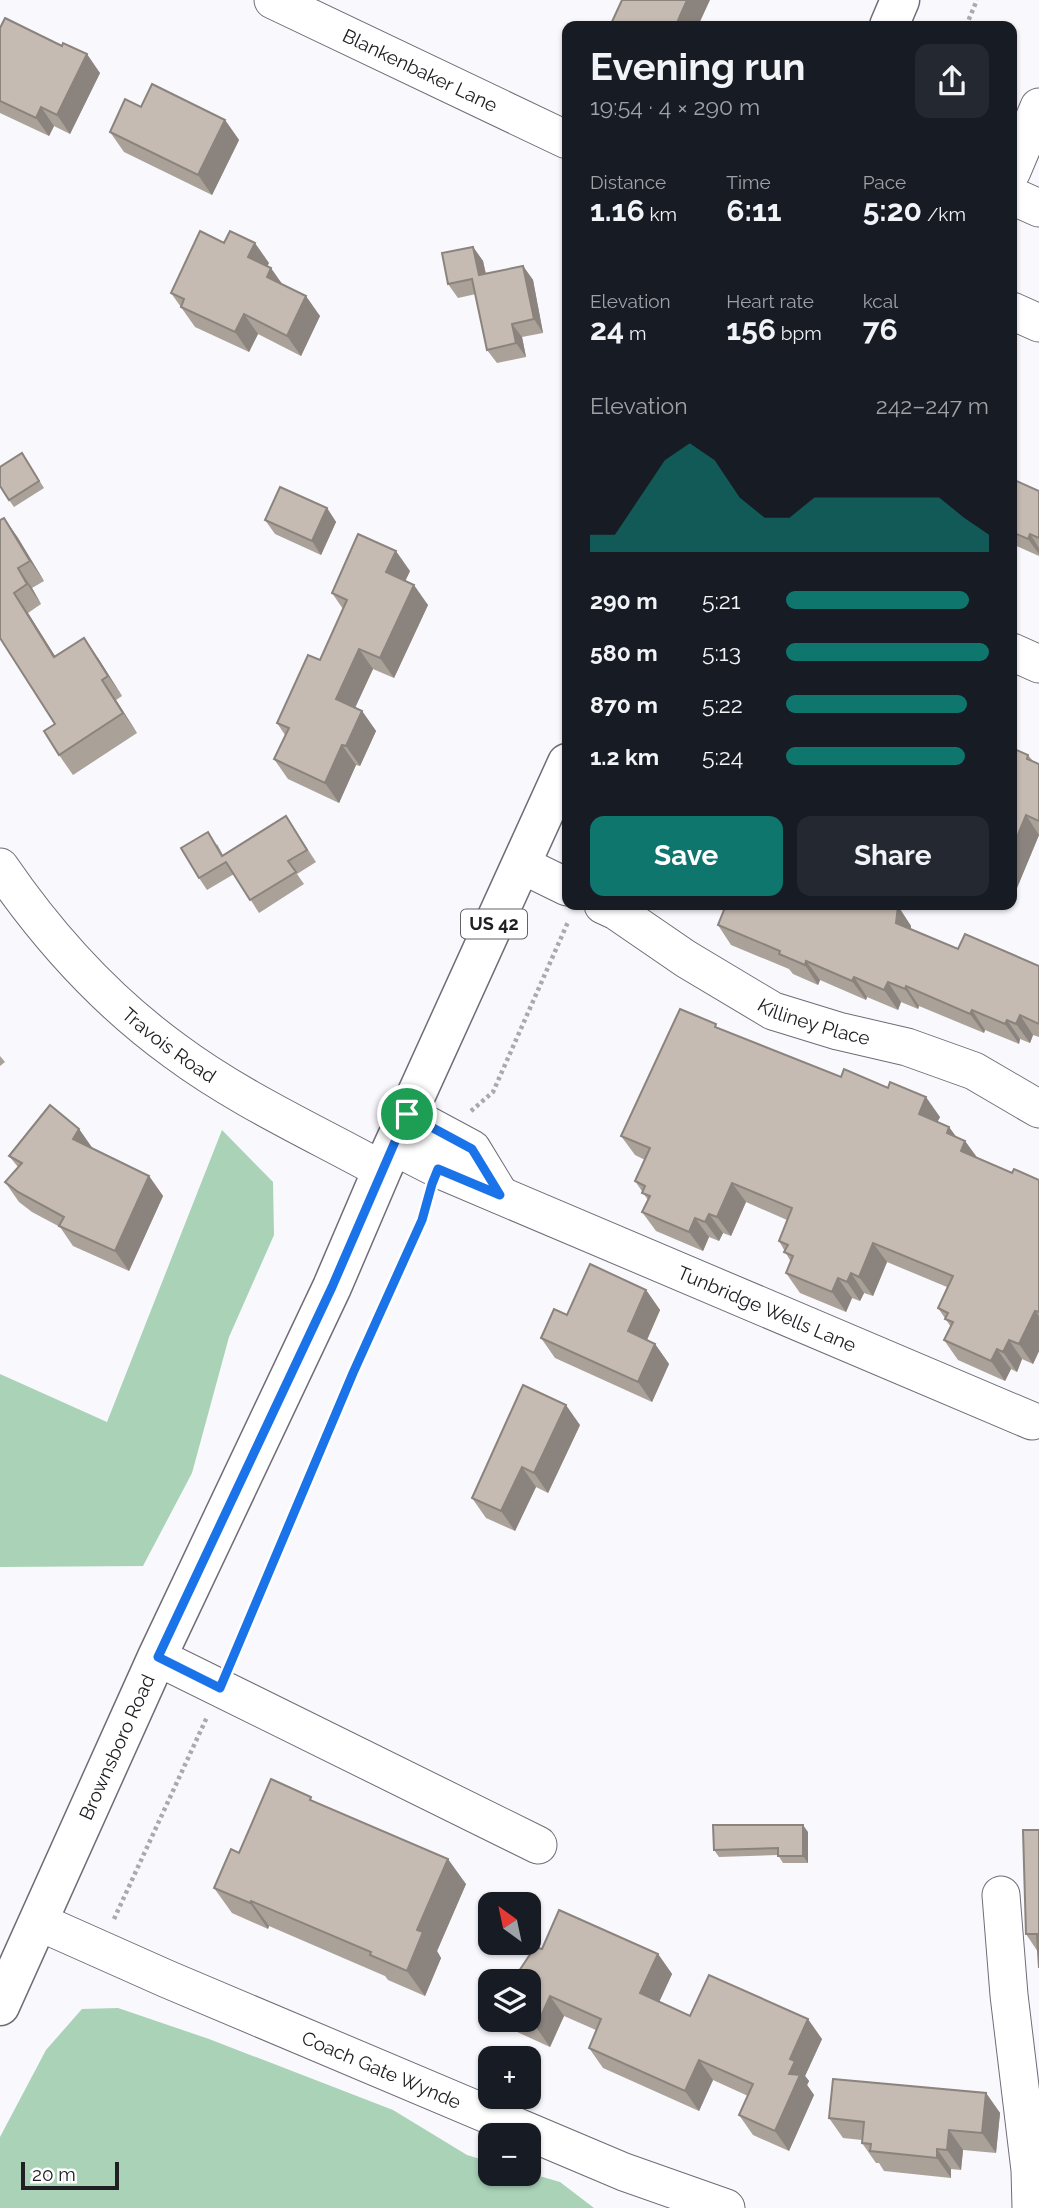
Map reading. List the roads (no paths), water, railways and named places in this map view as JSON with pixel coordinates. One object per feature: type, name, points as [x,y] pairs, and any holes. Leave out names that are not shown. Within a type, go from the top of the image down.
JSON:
[{"type":"main road","points":[[891,21],[900,0]]},
{"type":"main road","name":"Brownsboro Road","points":[[0,2006],[158,1657],[332,1287],[394,1143],[562,774]]},
{"type":"street","name":"Blankenbaker Lane","points":[[273,0],[562,138]]},
{"type":"street","points":[[1017,159],[1039,107]]},
{"type":"street","points":[[1017,198],[1039,208]]},
{"type":"street","points":[[1017,313],[1039,323]]},
{"type":"street","points":[[1017,655],[1039,664]]},
{"type":"street","name":"Killiney Place","points":[[522,864],[562,890]]},
{"type":"street","name":"Travois Road","points":[[0,867],[65,953],[132,1018],[176,1052],[226,1085],[394,1143]]},
{"type":"street","name":"Killiney Place","points":[[612,910],[686,959],[773,1011],[907,1048],[974,1071],[1039,1109]]},
{"type":"street","name":"Tunbridge Wells Lane","points":[[394,1143],[445,1153],[500,1195],[1032,1421]]},
{"type":"street","points":[[158,1657],[538,1845]]},
{"type":"street","points":[[1001,1895],[1009,1995],[1030,2170],[1031,2208]]},
{"type":"street","name":"Coach Gate Wynde","points":[[39,1922],[624,2172],[726,2208]]}]
